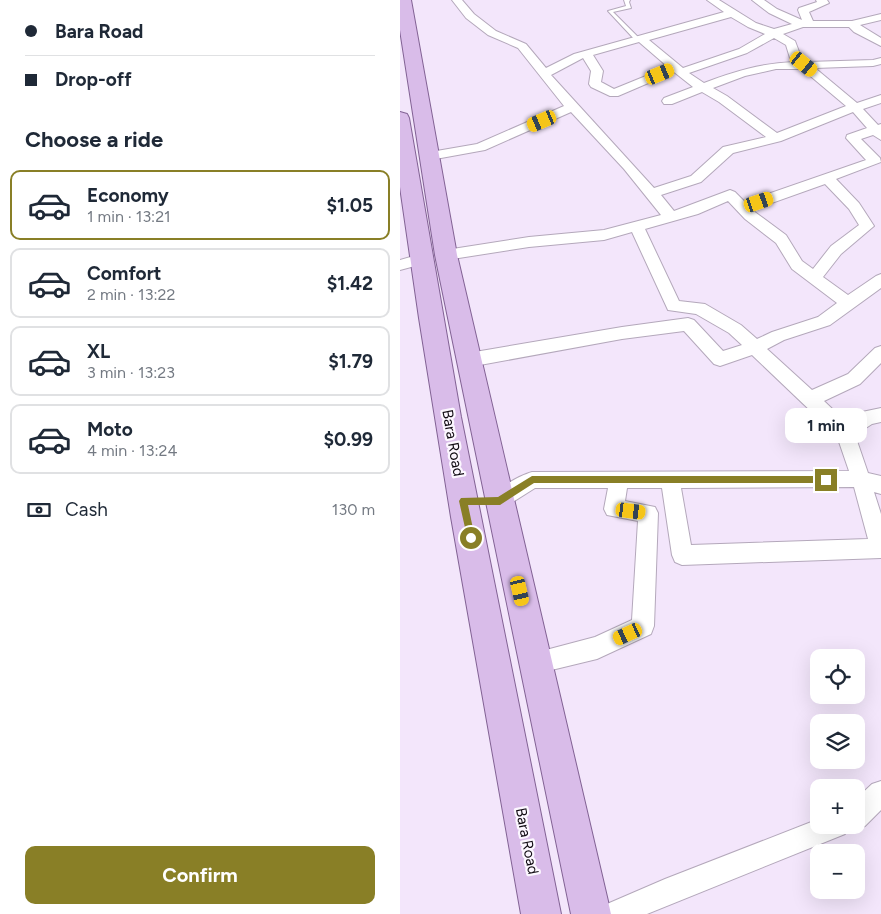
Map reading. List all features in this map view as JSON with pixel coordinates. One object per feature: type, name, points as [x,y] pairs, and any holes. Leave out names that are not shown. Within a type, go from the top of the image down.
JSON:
[{"type":"main road","points":[[403,0],[430,156],[422,260],[468,360],[591,914]]},
{"type":"main road","name":"Bara Road","points":[[400,118],[422,260],[464,501],[541,914]]},
{"type":"main road","points":[[464,501],[500,501]]},
{"type":"street","points":[[457,0],[470,16],[492,33],[522,46],[572,107],[629,166],[671,217]]},
{"type":"street","points":[[712,0],[752,25],[774,33],[791,43],[796,58],[856,108],[879,131]]},
{"type":"street","points":[[758,0],[773,11],[805,24]]},
{"type":"street","points":[[805,24],[802,10],[824,3],[821,0]]},
{"type":"street","points":[[544,74],[578,56],[732,13]]},
{"type":"street","points":[[586,54],[597,71],[595,84],[614,93],[678,70],[743,50],[774,33],[805,24],[852,24],[881,17]]},
{"type":"street","points":[[852,24],[858,30],[881,44]]},
{"type":"street","points":[[640,40],[701,87],[723,99],[776,138]]},
{"type":"street","points":[[668,100],[742,73],[776,66],[873,63],[881,61]]},
{"type":"street","points":[[652,193],[696,179],[728,150],[776,138],[834,114],[881,99]]},
{"type":"street","points":[[430,156],[480,147],[572,107]]},
{"type":"street","points":[[878,159],[852,138],[879,131]]},
{"type":"street","points":[[742,208],[878,159]]},
{"type":"street","points":[[814,278],[836,250],[867,226],[854,206],[827,178]]},
{"type":"street","points":[[422,260],[529,242],[604,235],[671,217],[730,195],[750,216],[781,239],[796,264],[849,304]]},
{"type":"street","points":[[636,226],[674,306],[699,308],[735,329],[844,432],[861,479],[881,548],[682,555],[670,480]]},
{"type":"street","points":[[468,360],[622,333],[688,324],[720,359],[754,348],[778,336],[824,321],[881,280]]},
{"type":"street","points":[[809,400],[854,379],[881,354]]},
{"type":"street","points":[[844,432],[868,417],[881,415]]},
{"type":"street","points":[[500,501],[532,480],[861,479],[881,485]]},
{"type":"street","points":[[535,664],[597,648],[643,626],[648,513],[614,509],[619,480]]},
{"type":"street","points":[[865,808],[881,793]]},
{"type":"street","points":[[617,914],[665,892],[813,834]]},
{"type":"lane","points":[[628,0],[626,0],[629,7],[610,11],[640,40]]},
{"type":"route","points":[[471,538],[464,501],[500,501],[532,480],[826,480]]}]
